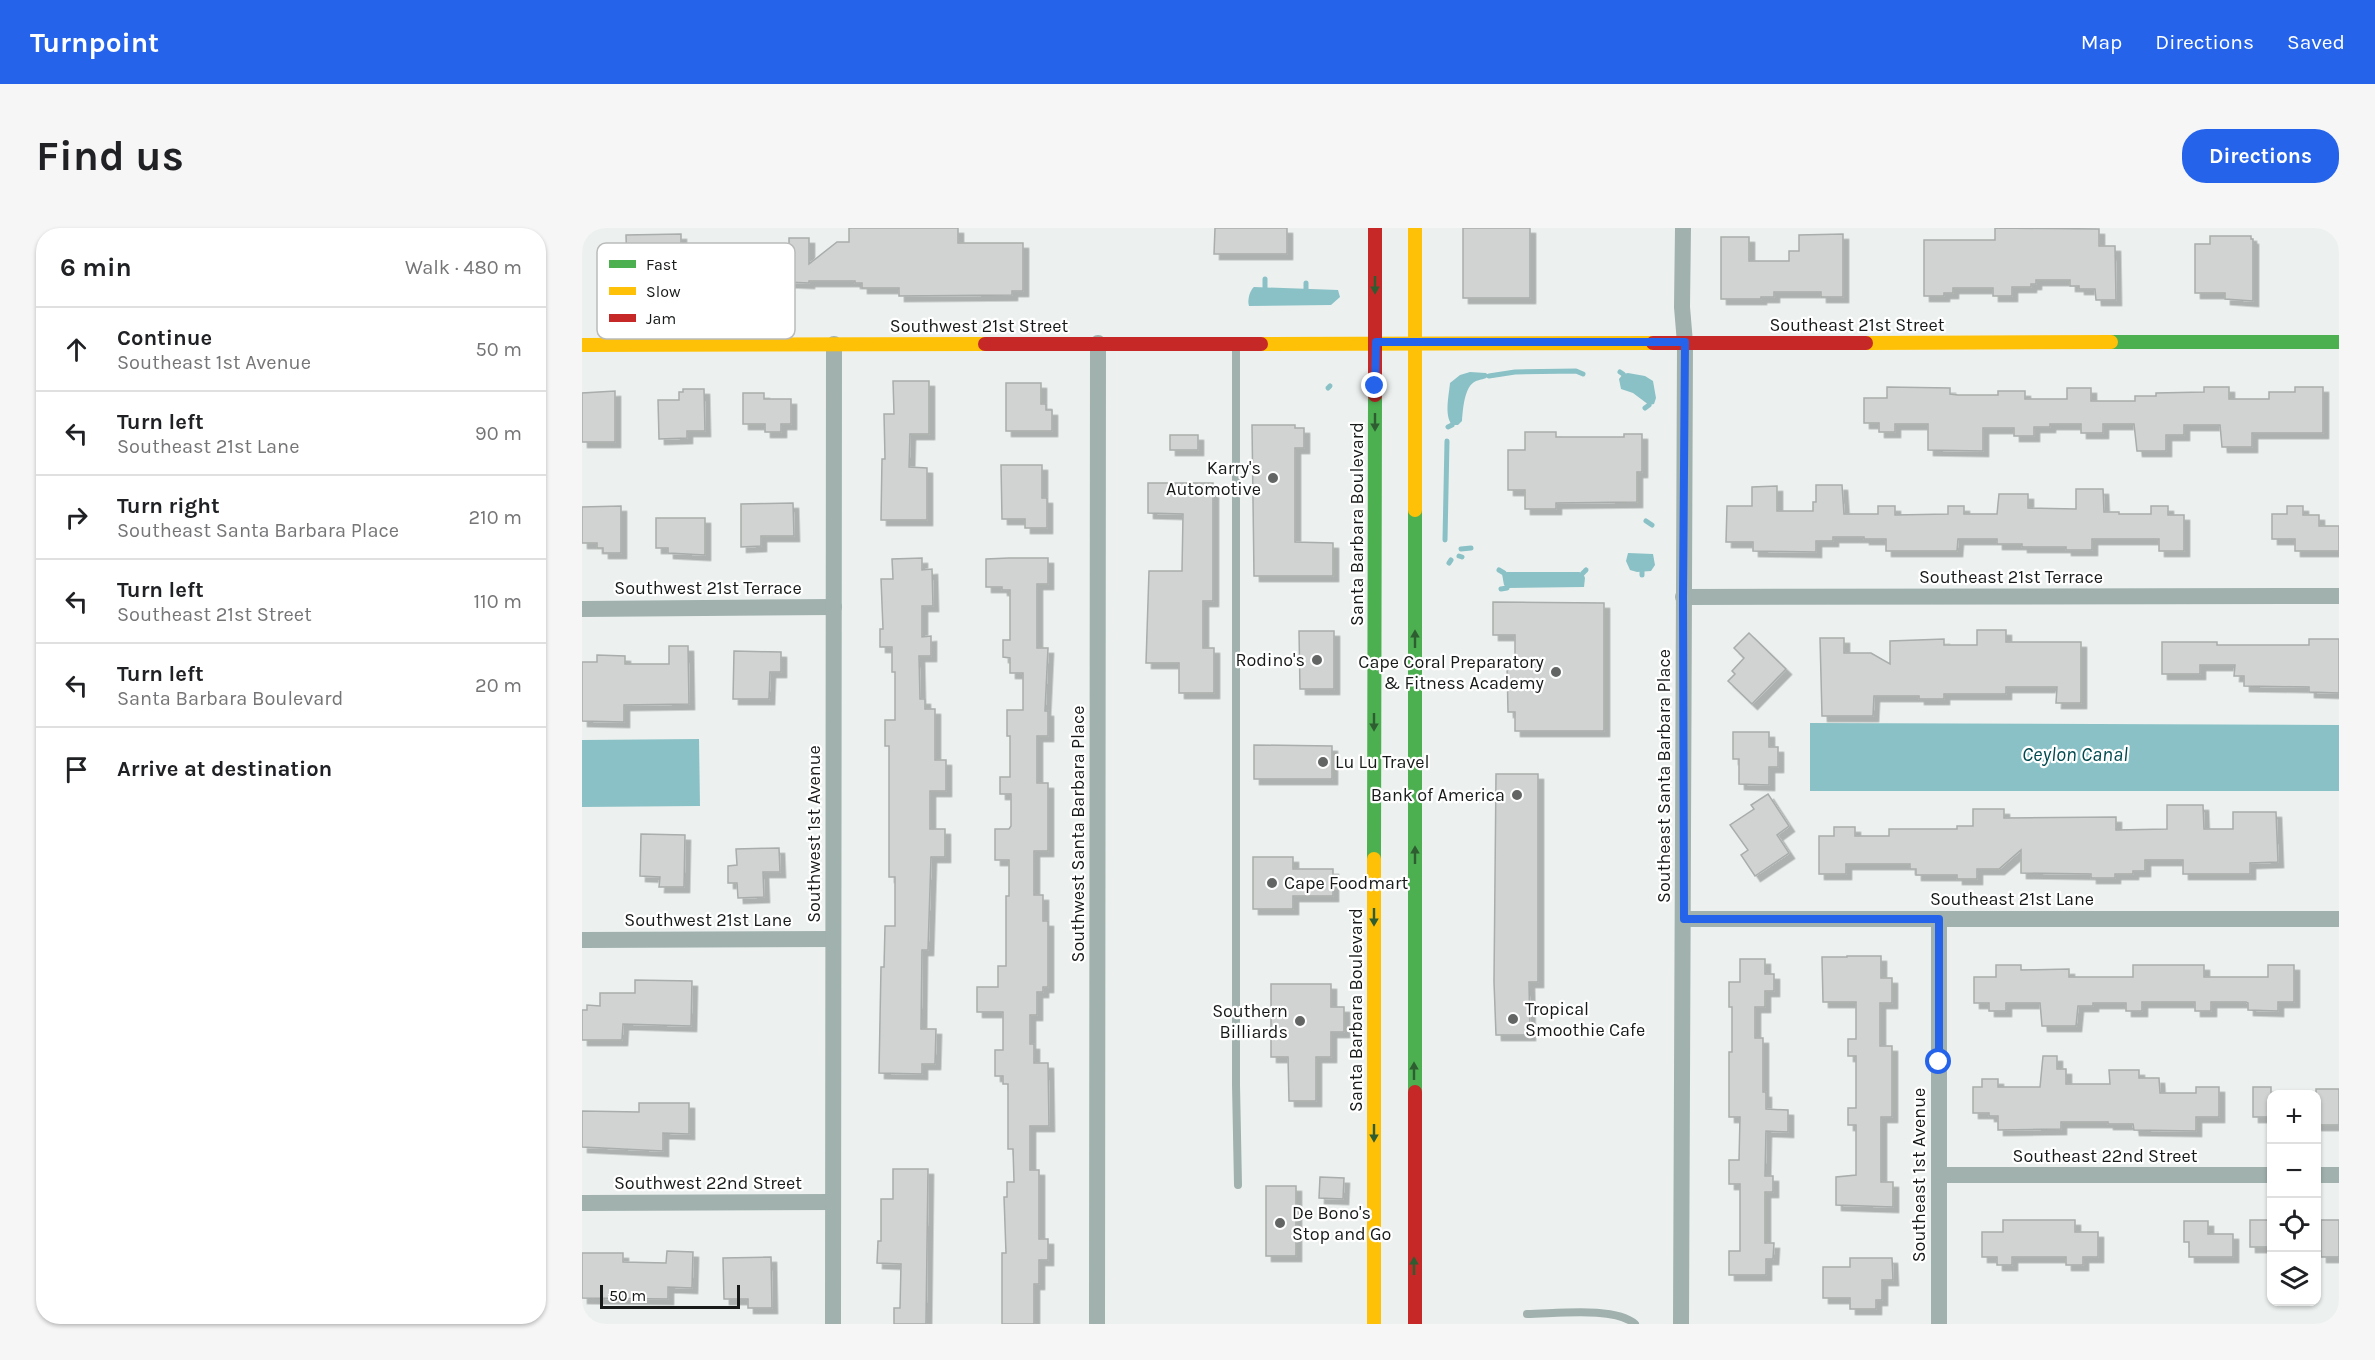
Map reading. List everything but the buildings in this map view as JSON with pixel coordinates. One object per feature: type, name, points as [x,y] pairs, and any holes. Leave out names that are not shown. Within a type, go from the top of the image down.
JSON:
[{"type":"main road","name":"Santa Barbara Boulevard","points":[[1374,1324],[1375,228]]},
{"type":"main road","points":[[1414,1324],[1415,228]]},
{"type":"main road","name":"Southwest 21st Street","points":[[582,345],[1376,342]]},
{"type":"main road","name":"Southeast 21st Street","points":[[1376,342],[2339,342]]},
{"type":"street","name":"Southeast Santa Barbara Place","points":[[1681,1324],[1684,919],[1685,342],[1682,307],[1683,228]]},
{"type":"street","name":"Southwest Santa Barbara Place","points":[[1097,1324],[1098,343]]},
{"type":"street","name":"Southwest 1st Avenue","points":[[833,1324],[834,344]]},
{"type":"street","name":"Southeast 21st Terrace","points":[[1683,597],[2339,596]]},
{"type":"street","name":"Southwest 21st Terrace","points":[[582,609],[834,607]]},
{"type":"street","name":"Southeast 21st Lane","points":[[1684,919],[2339,919]]},
{"type":"street","name":"Southeast 1st Avenue","points":[[1939,919],[1939,1324]]},
{"type":"street","name":"Southwest 21st Lane","points":[[582,940],[833,939]]},
{"type":"street","name":"Southeast 22nd Street","points":[[1939,1175],[2267,1175]]},
{"type":"street","points":[[2321,1175],[2339,1175]]},
{"type":"street","name":"Southwest 22nd Street","points":[[582,1203],[833,1202]]},
{"type":"lane","points":[[1236,342],[1238,1185]]},
{"type":"lane","points":[[1527,1314],[1609,1314],[1630,1320],[1635,1324]]},
{"type":"water","points":[[1254,287],[1338,290],[1340,297],[1331,305],[1249,306],[1249,295]]},
{"type":"water","points":[[1470,372],[1486,373],[1489,376],[1472,384],[1465,399],[1462,421],[1458,425],[1452,425],[1448,416],[1450,383],[1460,375]]},
{"type":"water","points":[[1623,374],[1645,376],[1653,381],[1656,398],[1654,404],[1649,405],[1633,393],[1621,389],[1619,379]]},
{"type":"water","points":[[1628,553],[1653,554],[1655,565],[1651,571],[1630,570],[1626,561]]},
{"type":"water","points":[[1507,572],[1579,572],[1583,573],[1585,578],[1584,587],[1507,588],[1504,585],[1502,574]]},
{"type":"water","name":"Ceylon Canal","points":[[1810,723],[2339,725],[2339,791],[1810,791]]},
{"type":"water","points":[[699,739],[700,806],[582,807],[582,740]]},
{"type":"waterway","points":[[1265,279],[1265,288]]},
{"type":"waterway","points":[[1306,283],[1306,289]]},
{"type":"waterway","points":[[1489,376],[1515,372],[1576,371],[1583,374]]},
{"type":"waterway","points":[[1645,408],[1649,405]]},
{"type":"waterway","points":[[1448,427],[1452,425]]},
{"type":"waterway","points":[[1445,540],[1447,441]]},
{"type":"waterway","points":[[1646,521],[1652,525]]},
{"type":"waterway","points":[[1461,549],[1471,548]]},
{"type":"waterway","points":[[1499,570],[1504,573]]},
{"type":"waterway","points":[[1583,573],[1586,570]]},
{"type":"waterway","points":[[1501,589],[1507,588]]},
{"type":"traffic: fast","points":[[2111,342],[2339,342]]},
{"type":"traffic: fast","points":[[1374,859],[1375,395]]},
{"type":"traffic: fast","points":[[1415,510],[1415,1092]]},
{"type":"traffic: slow","points":[[1415,228],[1415,510]]},
{"type":"traffic: slow","points":[[1866,343],[2111,342]]},
{"type":"traffic: slow","points":[[1261,344],[1653,343]]},
{"type":"traffic: slow","points":[[582,345],[985,344]]},
{"type":"traffic: slow","points":[[1374,859],[1374,1324]]},
{"type":"traffic: jam","points":[[1375,228],[1375,395]]},
{"type":"traffic: jam","points":[[1653,343],[1866,343]]},
{"type":"traffic: jam","points":[[985,344],[1261,344]]},
{"type":"traffic: jam","points":[[1415,1092],[1415,1324]]},
{"type":"place","name":"Karry's Automotive","points":[[1273,478]]},
{"type":"place","name":"Rodino's","points":[[1317,660]]},
{"type":"place","name":"Cape Coral Preparatory & Fitness Academy","points":[[1556,672]]},
{"type":"place","name":"Lu Lu Travel","points":[[1323,762]]},
{"type":"place","name":"Bank of America","points":[[1517,795]]},
{"type":"place","name":"Cape Foodmart","points":[[1272,883]]},
{"type":"place","name":"Tropical Smoothie Cafe","points":[[1513,1019]]},
{"type":"place","name":"Southern Billiards","points":[[1300,1021]]},
{"type":"place","name":"De Bono's Stop and Go","points":[[1280,1223]]},
{"type":"route","points":[[1375,386],[1376,342],[1685,342],[1684,919],[1939,919],[1939,1062]]}]
